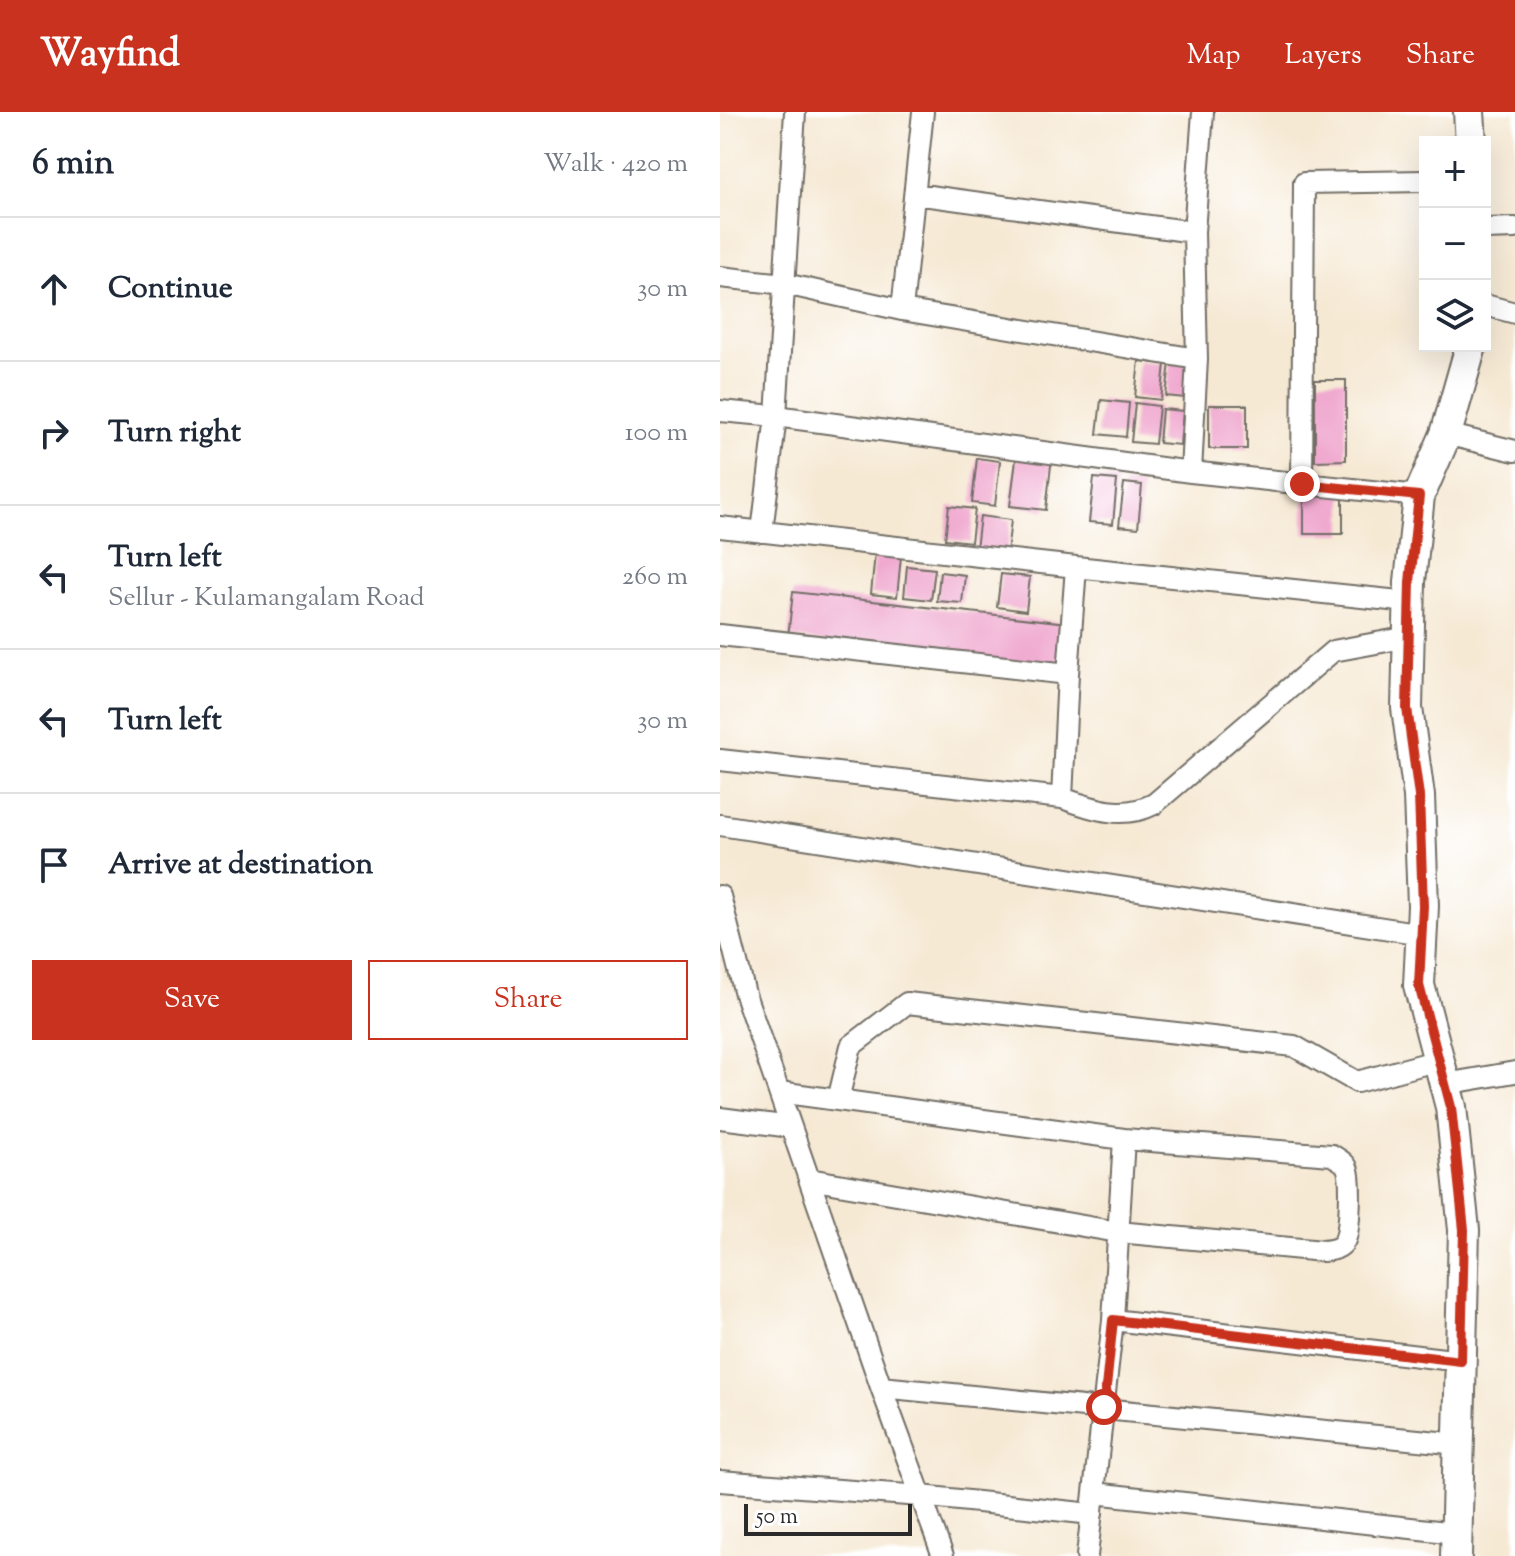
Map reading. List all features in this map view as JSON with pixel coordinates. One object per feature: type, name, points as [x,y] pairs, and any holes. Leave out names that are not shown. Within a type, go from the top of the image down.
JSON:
[{"type":"main road","points":[[1469,112],[1471,136]]},
{"type":"main road","points":[[1456,1545],[1464,1230],[1451,1107],[1419,985],[1422,934],[1419,796],[1407,708],[1409,602],[1419,496],[1446,434],[1469,352]]},
{"type":"street","points":[[762,532],[776,416],[795,112]]},
{"type":"street","points":[[902,310],[923,112]]},
{"type":"street","points":[[1191,472],[1197,359],[1194,232],[1203,112]]},
{"type":"street","points":[[1302,484],[1304,183],[1419,181]]},
{"type":"street","points":[[915,194],[1194,232]]},
{"type":"street","points":[[1491,229],[1515,228]]},
{"type":"street","points":[[720,277],[785,284],[902,310],[1197,359]]},
{"type":"street","points":[[1491,307],[1515,313]]},
{"type":"street","points":[[720,411],[1191,472],[1419,496]]},
{"type":"street","points":[[1446,434],[1515,451]]},
{"type":"street","points":[[720,527],[1409,602]]},
{"type":"street","points":[[1062,798],[1076,567]]},
{"type":"street","points":[[720,635],[1068,674]]},
{"type":"street","points":[[720,760],[1062,798],[1119,813],[1141,810],[1154,804],[1333,651],[1409,637]]},
{"type":"street","points":[[720,825],[1422,934]]},
{"type":"street","points":[[720,896],[745,994],[943,1556]]},
{"type":"street","points":[[838,1100],[851,1046],[907,1003],[1294,1046],[1357,1082],[1442,1072],[1515,1072]]},
{"type":"street","points":[[779,1092],[1124,1139],[1332,1155],[1348,1168],[1350,1181],[1345,1241],[1338,1249],[1323,1251],[1118,1232],[809,1179]]},
{"type":"street","points":[[720,1118],[791,1127]]},
{"type":"street","points":[[1087,1556],[1113,1320],[1124,1139]]},
{"type":"street","points":[[1113,1320],[1461,1361]]},
{"type":"street","points":[[881,1387],[1459,1444]]},
{"type":"street","points":[[720,1481],[921,1496],[1093,1503],[1456,1545]]},
{"type":"building","points":[[1139,361],[1165,364],[1161,400],[1135,397]]},
{"type":"building","points":[[1170,362],[1189,365],[1185,398],[1166,396]]},
{"type":"building","points":[[1315,380],[1346,380],[1346,460],[1315,461]]},
{"type":"building","points":[[1101,400],[1129,403],[1126,437],[1097,434]]},
{"type":"building","points":[[1135,403],[1159,406],[1155,444],[1131,442]]},
{"type":"building","points":[[1209,405],[1247,405],[1247,449],[1209,449]]},
{"type":"building","points":[[1162,409],[1183,411],[1180,445],[1159,443]]},
{"type":"building","points":[[1017,452],[1052,456],[1046,510],[1010,506]]},
{"type":"building","points":[[977,458],[1000,461],[995,506],[972,503]]},
{"type":"building","points":[[1094,478],[1117,480],[1113,524],[1089,522]]},
{"type":"building","points":[[1124,483],[1142,485],[1138,528],[1119,526]]},
{"type":"building","points":[[1304,494],[1343,494],[1343,534],[1304,534]]},
{"type":"building","points":[[949,506],[975,509],[971,542],[945,539]]},
{"type":"building","points":[[980,516],[1011,520],[1007,553],[976,549]]},
{"type":"building","points":[[875,553],[901,556],[897,597],[871,594]]},
{"type":"building","points":[[907,566],[935,569],[931,600],[904,597]]},
{"type":"building","points":[[940,572],[965,575],[962,603],[937,601]]},
{"type":"building","points":[[1001,574],[1030,577],[1026,611],[997,607]]},
{"type":"building","points":[[793,592],[1067,623],[1062,668],[788,637]]},
{"type":"route","points":[[1104,1407],[1113,1320],[1461,1361],[1464,1230],[1451,1107],[1419,985],[1423,906],[1419,796],[1407,708],[1410,582],[1419,496],[1302,484]]}]
